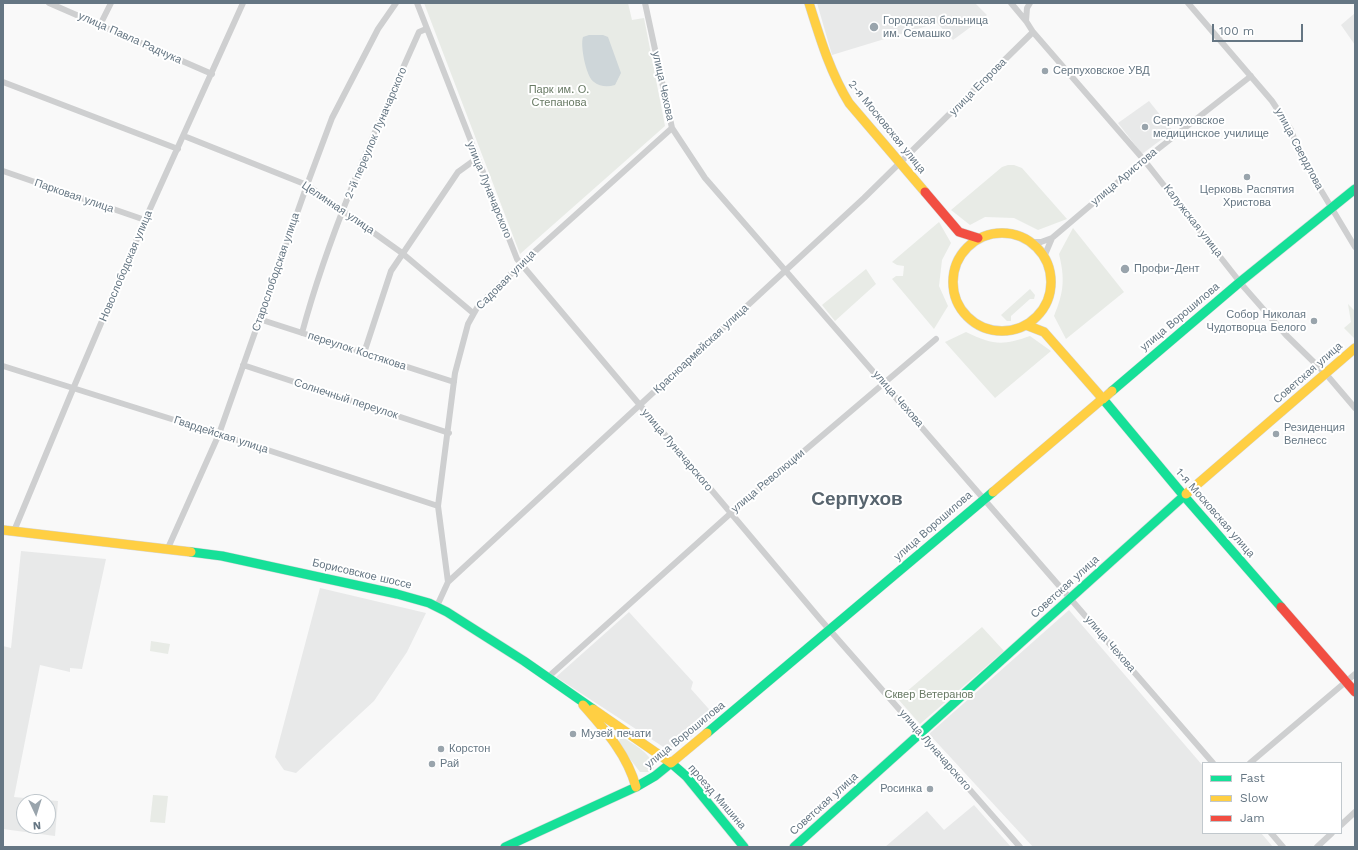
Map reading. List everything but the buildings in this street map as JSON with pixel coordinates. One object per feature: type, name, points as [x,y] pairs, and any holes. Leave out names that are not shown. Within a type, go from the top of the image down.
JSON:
[{"type":"main road","name":"2-я Московская улица","points":[[809,3],[829,66],[837,85],[849,102],[900,164],[959,232]]},
{"type":"main road","name":"улица Ворошилова","points":[[505,847],[636,787],[655,776],[830,630],[1240,282],[1355,189]]},
{"type":"main road","points":[[959,232],[978,238]]},
{"type":"main road","points":[[959,232],[963,244],[962,252],[954,271],[952,282],[958,305],[963,313],[972,321],[985,328],[1006,331],[1026,325],[1040,313],[1048,299],[1051,286],[1050,272],[1044,257],[1031,242],[1010,233],[992,233],[978,238],[962,252]]},
{"type":"main road","points":[[1040,313],[1044,332]]},
{"type":"main road","points":[[1026,325],[1044,332]]},
{"type":"main road","name":"1-я Московская улица","points":[[1044,332],[1103,399],[1184,496],[1355,692]]},
{"type":"main road","name":"Советская улица","points":[[794,847],[922,734],[1184,496],[1355,348]]},
{"type":"main road","name":"Борисовское шоссе","points":[[3,530],[168,548],[222,556],[397,594],[437,606],[500,645],[671,763]]},
{"type":"main road","points":[[580,700],[616,744],[633,774],[636,787]]},
{"type":"main road","points":[[616,744],[618,736],[628,732]]},
{"type":"main road","name":"проезд Мишина","points":[[671,763],[686,776],[744,847]]},
{"type":"street","name":"улица Павла Радчука","points":[[49,3],[212,74]]},
{"type":"street","points":[[100,25],[111,3]]},
{"type":"street","name":"Новослободская улица","points":[[14,531],[145,220],[243,3]]},
{"type":"street","name":"Старослободская улица","points":[[168,548],[219,434],[306,185],[332,118],[378,29],[396,3]]},
{"type":"street","name":"улица Луначарского","points":[[417,3],[476,159],[517,259],[830,630],[1020,847]]},
{"type":"street","name":"улица Чехова","points":[[645,3],[672,128],[705,178],[1212,762]]},
{"type":"street","points":[[1011,3],[1033,32]]},
{"type":"street","points":[[1026,21],[1027,8],[1030,3]]},
{"type":"street","name":"улица Свердлова","points":[[1188,3],[1272,101],[1291,130],[1301,157],[1330,208],[1355,247]]},
{"type":"street","name":"2-й переулок Луначарского","points":[[302,333],[312,294],[360,164],[419,32],[426,29]]},
{"type":"street","name":"улица Егорова","points":[[900,164],[1033,32]]},
{"type":"street","name":"Калужская улица","points":[[1033,32],[1144,160],[1240,282],[1286,335],[1326,374],[1355,408]]},
{"type":"street","name":"улица Аристова","points":[[1052,238],[1144,160],[1251,76]]},
{"type":"street","points":[[3,82],[178,149]]},
{"type":"street","name":"Садовая улица","points":[[448,582],[438,506],[449,433],[454,382],[468,324],[473,313],[478,306],[521,264],[672,128]]},
{"type":"street","name":"Целинная улица","points":[[184,136],[306,185],[402,252],[473,313]]},
{"type":"street","points":[[364,353],[391,271],[402,252],[458,172],[476,159]]},
{"type":"street","name":"Красноармейская улица","points":[[448,582],[900,164]]},
{"type":"street","name":"Парковая улица","points":[[3,171],[145,220]]},
{"type":"street","points":[[1031,242],[1041,242],[1052,238]]},
{"type":"street","points":[[1044,257],[1052,238]]},
{"type":"street","name":"переулок Костякова","points":[[259,320],[454,382]]},
{"type":"street","name":"улица Революции","points":[[547,678],[602,626],[731,513],[936,339]]},
{"type":"street","name":"Солнечный переулок","points":[[243,365],[449,433]]},
{"type":"street","name":"Гвардейская улица","points":[[3,366],[219,434],[438,506]]},
{"type":"street","points":[[437,606],[448,582]]},
{"type":"street","points":[[1251,762],[1355,674]]},
{"type":"street","points":[[1342,824],[1355,812]]},
{"type":"street","points":[[1272,834],[1282,847]]},
{"type":"street","points":[[1317,847],[1331,834]]},
{"type":"shaded area","name":"Городская больница им. Семашко","points":[[817,3],[975,3],[987,15],[953,40],[937,23],[832,55]]},
{"type":"shaded area","points":[[1355,13],[1355,45],[1341,25]]},
{"type":"shaded area","points":[[589,35],[603,35],[608,37],[621,73],[615,85],[601,86],[594,82],[588,74],[584,61],[582,41],[583,37]]},
{"type":"shaded area","name":"Серпуховское медицинское училище","points":[[1149,101],[1173,131],[1142,154],[1118,123]]},
{"type":"shaded area","points":[[21,551],[106,559],[82,669],[70,668],[70,672],[40,665],[14,797],[16,797],[16,831],[3,829],[3,646],[11,648]]},
{"type":"shaded area","points":[[320,588],[426,613],[407,652],[374,701],[296,773],[284,770],[275,757]]},
{"type":"shaded area","points":[[1069,610],[1202,765],[1202,834],[1262,834],[1273,847],[1033,847],[929,734]]},
{"type":"shaded area","points":[[629,612],[693,682],[691,689],[716,717],[687,740],[668,750],[556,677]]},
{"type":"shaded area","points":[[56,801],[58,801],[56,824]]},
{"type":"shaded area","points":[[974,805],[1011,847],[885,847],[927,811],[944,830]]},
{"type":"shaded area","points":[[40,834],[55,834],[55,836]]},
{"type":"green space","name":"Парк им. О. Степанова","points":[[424,3],[628,3],[632,20],[644,18],[665,126],[520,254]]},
{"type":"green space","points":[[1014,165],[1022,168],[1067,219],[1038,230],[1014,218],[985,217],[970,225],[951,210],[1002,167]]},
{"type":"green space","points":[[939,222],[951,243],[942,260],[939,286],[948,306],[934,329],[892,279],[896,276],[903,276],[904,266],[897,265],[892,262]]},
{"type":"green space","points":[[1073,228],[1124,292],[1066,339],[1054,316],[1062,292],[1063,278],[1059,254]]},
{"type":"green space","points":[[866,269],[876,284],[835,321],[822,305]]},
{"type":"green space","points":[[1030,289],[1035,295],[1034,299],[1030,299],[1011,316],[1011,321],[1007,321],[1001,315]]},
{"type":"green space","points":[[1348,304],[1355,311],[1355,339],[1344,328],[1351,322]]},
{"type":"green space","points":[[966,332],[983,340],[998,343],[1005,343],[1030,336],[1051,351],[995,398],[945,342]]},
{"type":"green space","name":"Сквер Ветеранов","points":[[982,627],[1004,651],[920,724],[898,699]]},
{"type":"green space","points":[[151,641],[170,644],[168,654],[150,651]]},
{"type":"green space","points":[[624,738],[647,754],[653,763],[654,768],[650,772],[640,772],[620,746],[618,743],[620,739]]},
{"type":"green space","points":[[153,795],[168,796],[165,823],[150,822]]},
{"type":"traffic: fast","points":[[1112,391],[1240,282],[1355,189]]},
{"type":"traffic: fast","points":[[1100,401],[1103,399],[1184,496],[1281,607]]},
{"type":"traffic: fast","points":[[707,733],[993,492]]},
{"type":"traffic: fast","points":[[794,847],[1186,494]]},
{"type":"traffic: fast","points":[[191,552],[222,556],[397,594],[429,603],[447,612],[524,661],[593,709]]},
{"type":"traffic: fast","points":[[505,847],[636,787],[655,776],[671,763],[686,776],[744,847]]},
{"type":"traffic: slow","points":[[809,3],[821,42],[836,79],[849,103],[925,192]]},
{"type":"traffic: slow","points":[[1002,233],[1021,236],[1037,247],[1048,263],[1051,282],[1048,301],[1037,317],[1021,328],[1002,331],[983,328],[967,317],[956,301],[953,282],[956,263],[967,247],[983,236],[1002,233]]},
{"type":"traffic: slow","points":[[1026,325],[1044,332],[1103,399],[1112,391]]},
{"type":"traffic: slow","points":[[1186,494],[1355,348]]},
{"type":"traffic: slow","points":[[993,492],[1100,401]]},
{"type":"traffic: slow","points":[[3,530],[191,552]]},
{"type":"traffic: slow","points":[[583,705],[607,733],[621,753],[636,787]]},
{"type":"traffic: slow","points":[[593,709],[671,763],[707,733]]},
{"type":"traffic: jam","points":[[925,192],[959,232],[978,238]]},
{"type":"traffic: jam","points":[[1281,607],[1355,692]]},
{"type":"place","name":"Городская больница им. Семашко","points":[[874,27]]},
{"type":"place","name":"Серпуховское УВД","points":[[1045,71]]},
{"type":"place","name":"Серпуховское медицинское училище","points":[[1145,127]]},
{"type":"place","name":"Церковь Распятия Христова","points":[[1247,177]]},
{"type":"place","name":"Профи-Дент","points":[[1125,269]]},
{"type":"place","name":"Собор Николая Чудотворца Белого","points":[[1314,321]]},
{"type":"place","name":"Резиденция Велнесс","points":[[1276,434]]},
{"type":"place","name":"Музей печати","points":[[573,734]]},
{"type":"place","name":"Корстон","points":[[441,749]]},
{"type":"place","name":"Рай","points":[[432,764]]},
{"type":"place","name":"Росинка","points":[[930,789]]},
{"type":"district","name":"Серпухов","points":[[857,499]]}]
